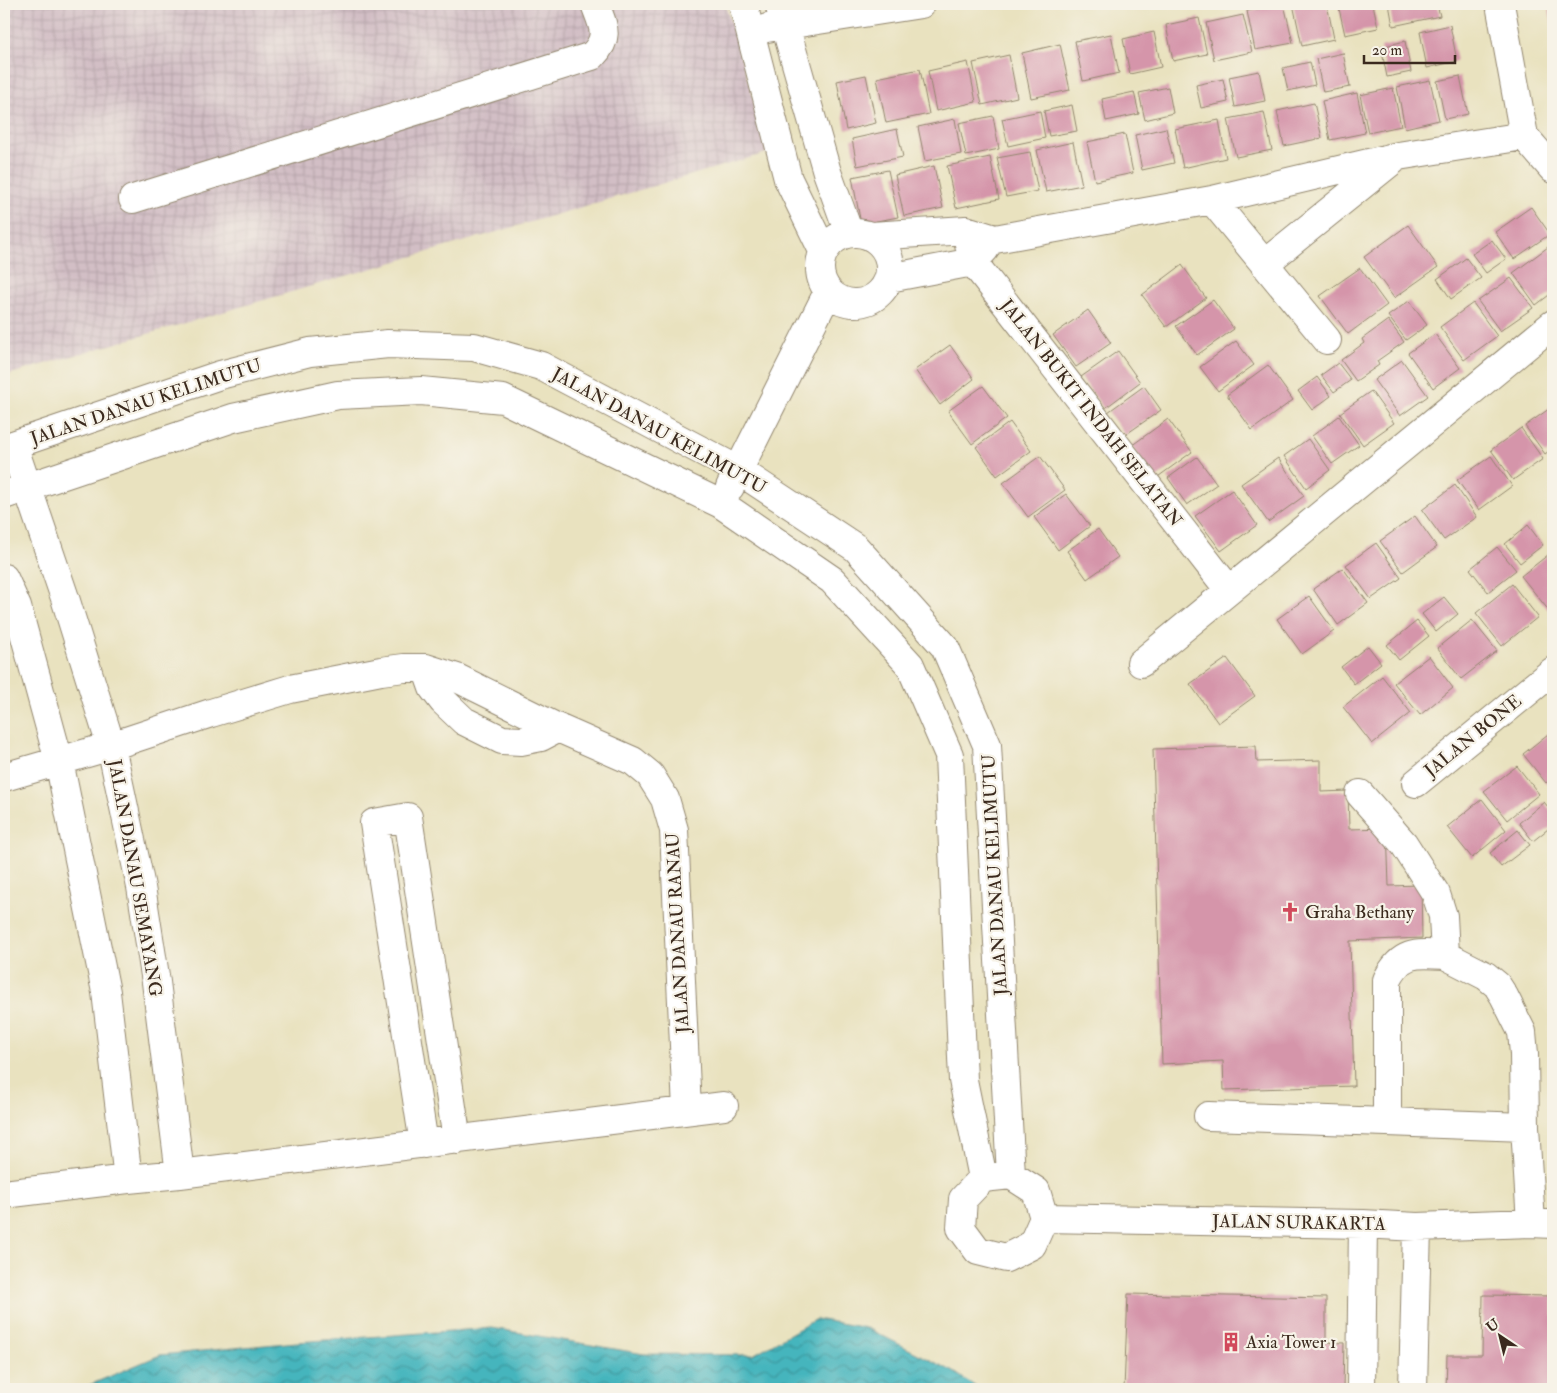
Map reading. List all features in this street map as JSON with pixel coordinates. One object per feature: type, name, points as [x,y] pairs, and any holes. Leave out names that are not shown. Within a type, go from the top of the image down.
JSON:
[{"type":"street","points":[[133,199],[592,56],[600,48],[604,40],[604,31],[594,4]]},
{"type":"street","points":[[744,4],[788,179],[823,251]]},
{"type":"street","points":[[751,31],[782,15],[921,4]]},
{"type":"street","points":[[1500,4],[1524,136],[1553,169]]},
{"type":"street","points":[[782,15],[827,172],[860,234],[880,243],[888,254],[889,278],[883,289],[874,298],[862,303],[850,303],[838,300],[828,292],[822,283],[819,273],[823,251],[830,242],[839,236],[860,234],[966,230],[995,239],[1212,200],[1398,156],[1524,136]]},
{"type":"street","points":[[1264,264],[1398,156]]},
{"type":"street","points":[[1212,200],[1327,340]]},
{"type":"street","name":"JALAN BUKIT INDAH SELATAN","points":[[966,230],[972,262],[1230,590]]},
{"type":"street","points":[[889,278],[972,262],[995,239]]},
{"type":"street","points":[[722,504],[828,292]]},
{"type":"street","points":[[1141,664],[1553,324]]},
{"type":"street","name":"JALAN DANAU KELIMUTU","points":[[8,446],[220,375],[310,352],[388,344],[474,348],[541,366],[738,470],[856,548],[946,647],[987,745],[1012,1175]]},
{"type":"street","name":"JALAN DANAU KELIMUTU","points":[[16,491],[234,418],[338,394],[421,391],[503,399],[722,504],[832,580],[910,665],[949,755],[963,1080],[983,1178]]},
{"type":"street","name":"JALAN DANAU SEMAYANG","points":[[8,446],[16,491],[65,598],[111,746],[141,888],[156,982],[180,1174]]},
{"type":"street","points":[[4,578],[17,607],[59,761],[106,992],[128,1179]]},
{"type":"street","name":"JALAN DANAU RANAU","points":[[59,761],[290,689],[404,668],[426,668],[458,678],[558,728],[634,761],[650,775],[665,799],[674,830],[687,1110]]},
{"type":"street","points":[[426,668],[433,688],[443,701],[464,721],[502,740],[521,741],[541,737],[558,728]]},
{"type":"street","name":"JALAN BONE","points":[[1416,783],[1553,671]]},
{"type":"street","points":[[4,778],[59,761]]},
{"type":"street","points":[[1360,794],[1404,844],[1436,894],[1443,916],[1445,955]]},
{"type":"street","points":[[424,1144],[374,822],[408,817],[457,1140]]},
{"type":"street","points":[[1387,1122],[1387,980],[1393,968],[1403,958],[1423,953],[1445,955],[1486,976],[1497,985],[1522,1032],[1525,1127],[1542,1224]]},
{"type":"street","points":[[4,1194],[724,1106]]},
{"type":"street","points":[[1208,1116],[1525,1127]]},
{"type":"street","points":[[1012,1175],[1036,1191],[1044,1218],[1032,1245],[1006,1258],[978,1251],[961,1228],[963,1199],[983,1178],[1012,1175]]},
{"type":"street","name":"JALAN SURAKARTA","points":[[1044,1218],[1417,1226],[1542,1224]]},
{"type":"street","points":[[1361,1389],[1363,1224]]},
{"type":"street","points":[[1413,1389],[1417,1226]]},
{"type":"shaded area","points":[[4,4],[725,4],[770,152],[4,376]]},
{"type":"water","points":[[816,1319],[867,1328],[954,1372],[979,1389],[80,1389],[160,1355],[297,1342],[492,1328],[644,1354],[753,1355]]},
{"type":"building","points":[[1284,4],[1293,43],[1255,50],[1247,11]]},
{"type":"building","points":[[1293,4],[1327,4],[1334,39],[1302,46]]},
{"type":"building","points":[[1338,4],[1373,4],[1378,28],[1345,35]]},
{"type":"building","points":[[1389,4],[1437,4],[1440,16],[1393,26]]},
{"type":"building","points":[[1548,4],[1553,4],[1553,25],[1552,25]]},
{"type":"building","points":[[1243,15],[1252,52],[1214,60],[1206,23]]},
{"type":"building","points":[[1199,18],[1207,54],[1173,61],[1166,25]]},
{"type":"building","points":[[1450,25],[1457,61],[1427,68],[1420,32]]},
{"type":"building","points":[[1154,32],[1161,67],[1130,74],[1123,39]]},
{"type":"building","points":[[1111,34],[1119,73],[1083,81],[1075,41]]},
{"type":"building","points":[[1405,41],[1411,72],[1387,77],[1381,47]]},
{"type":"building","points":[[1060,44],[1070,90],[1031,98],[1022,53]]},
{"type":"building","points":[[1343,53],[1350,87],[1323,92],[1316,59]]},
{"type":"building","points":[[1009,55],[1017,97],[982,105],[973,63]]},
{"type":"building","points":[[968,62],[976,102],[936,111],[928,71]]},
{"type":"building","points":[[1310,62],[1315,85],[1288,91],[1283,68]]},
{"type":"building","points":[[920,69],[929,114],[886,123],[877,78]]},
{"type":"building","points":[[1259,71],[1265,101],[1235,107],[1229,77]]},
{"type":"building","points":[[866,75],[876,123],[846,130],[837,81]]},
{"type":"building","points":[[1460,76],[1468,114],[1445,119],[1437,81]]},
{"type":"building","points":[[1223,79],[1228,102],[1201,108],[1196,85]]},
{"type":"building","points":[[1430,80],[1439,120],[1405,128],[1397,87]]},
{"type":"building","points":[[1168,87],[1173,113],[1145,120],[1139,93]]},
{"type":"building","points":[[1393,88],[1401,126],[1368,133],[1360,95]]},
{"type":"building","points":[[1134,92],[1139,114],[1106,121],[1102,99]]},
{"type":"building","points":[[1357,93],[1365,133],[1330,140],[1322,101]]},
{"type":"building","points":[[1314,103],[1322,138],[1284,146],[1277,111]]},
{"type":"building","points":[[1072,105],[1077,131],[1049,136],[1044,111]]},
{"type":"building","points":[[1040,111],[1045,138],[1008,146],[1002,119]]},
{"type":"building","points":[[1264,112],[1272,150],[1236,157],[1228,119]]},
{"type":"building","points":[[993,116],[999,149],[966,156],[959,123]]},
{"type":"building","points":[[955,119],[961,154],[925,161],[918,127]]},
{"type":"building","points":[[1219,120],[1226,158],[1183,168],[1175,129]]},
{"type":"building","points":[[1166,128],[1174,163],[1142,170],[1135,135]]},
{"type":"building","points":[[897,129],[903,157],[857,166],[852,139]]},
{"type":"building","points":[[1125,134],[1133,173],[1095,181],[1087,142]]},
{"type":"building","points":[[1073,142],[1082,185],[1046,192],[1037,150]]},
{"type":"building","points":[[1030,152],[1038,191],[1006,197],[997,158]]},
{"type":"building","points":[[990,157],[999,199],[956,208],[947,166]]},
{"type":"building","points":[[934,166],[943,208],[904,216],[895,175]]},
{"type":"building","points":[[888,170],[898,217],[861,224],[852,177]]},
{"type":"building","points":[[1531,207],[1550,234],[1514,259],[1495,232]]},
{"type":"building","points":[[1408,225],[1438,267],[1394,298],[1364,257]]},
{"type":"building","points":[[1492,240],[1506,259],[1486,273],[1472,254]]},
{"type":"building","points":[[1548,247],[1553,254],[1553,292],[1536,305],[1513,273]]},
{"type":"building","points":[[1466,258],[1481,278],[1451,299],[1437,279]]},
{"type":"building","points":[[1182,265],[1206,298],[1166,327],[1142,295]]},
{"type":"building","points":[[1360,268],[1387,305],[1348,334],[1320,296]]},
{"type":"building","points":[[1511,278],[1533,308],[1500,331],[1478,301]]},
{"type":"building","points":[[1213,300],[1234,329],[1197,355],[1176,326]]},
{"type":"building","points":[[1409,301],[1427,325],[1406,340],[1388,316]]},
{"type":"building","points":[[1473,303],[1497,336],[1464,360],[1440,327]]},
{"type":"building","points":[[1088,310],[1111,343],[1076,367],[1053,335]]},
{"type":"building","points":[[1388,320],[1404,342],[1377,361],[1379,365],[1356,381],[1341,360],[1364,343],[1362,339]]},
{"type":"building","points":[[1435,334],[1460,368],[1433,388],[1408,353]]},
{"type":"building","points":[[1236,341],[1254,365],[1218,391],[1200,367]]},
{"type":"building","points":[[950,345],[974,379],[940,405],[915,370]]},
{"type":"building","points":[[1118,351],[1140,382],[1104,409],[1081,377]]},
{"type":"building","points":[[1402,360],[1428,396],[1400,416],[1374,380]]},
{"type":"building","points":[[1338,363],[1351,380],[1334,392],[1321,375]]},
{"type":"building","points":[[1268,365],[1293,400],[1252,430],[1227,395]]},
{"type":"building","points":[[1317,377],[1331,396],[1312,410],[1298,391]]},
{"type":"building","points":[[983,386],[1007,418],[972,444],[948,411]]},
{"type":"building","points":[[1144,386],[1161,410],[1125,435],[1108,412]]},
{"type":"building","points":[[1371,391],[1394,423],[1363,445],[1340,413]]},
{"type":"building","points":[[1553,406],[1553,448],[1545,454],[1525,426]]},
{"type":"building","points":[[1339,416],[1359,445],[1332,464],[1312,436]]},
{"type":"building","points":[[1168,419],[1192,452],[1155,479],[1131,446]]},
{"type":"building","points":[[1010,422],[1031,451],[997,476],[976,447]]},
{"type":"building","points":[[1521,428],[1543,459],[1513,480],[1491,450]]},
{"type":"building","points":[[1308,439],[1330,470],[1306,488],[1284,456]]},
{"type":"building","points":[[1040,456],[1065,490],[1028,517],[1003,483]]},
{"type":"building","points":[[1491,456],[1512,486],[1479,510],[1457,480]]},
{"type":"building","points":[[1197,457],[1217,484],[1187,505],[1168,478]]},
{"type":"building","points":[[1278,458],[1304,496],[1268,522],[1241,484]]},
{"type":"building","points":[[1455,485],[1477,517],[1444,540],[1422,510]]},
{"type":"building","points":[[1232,490],[1257,525],[1221,551],[1195,516]]},
{"type":"building","points":[[1066,494],[1090,526],[1058,550],[1034,517]]},
{"type":"building","points":[[1415,516],[1437,547],[1403,572],[1380,541]]},
{"type":"building","points":[[1528,525],[1543,545],[1520,563],[1505,544]]},
{"type":"building","points":[[1098,529],[1118,557],[1087,579],[1067,551]]},
{"type":"building","points":[[1376,543],[1401,578],[1371,599],[1346,565]]},
{"type":"building","points":[[1497,547],[1516,570],[1488,592],[1470,569]]},
{"type":"building","points":[[1553,551],[1553,610],[1550,612],[1521,576]]},
{"type":"building","points":[[1343,568],[1368,603],[1338,625],[1313,589]]},
{"type":"building","points":[[1512,584],[1538,617],[1502,646],[1476,613]]},
{"type":"building","points":[[1309,596],[1334,631],[1302,654],[1277,619]]},
{"type":"building","points":[[1444,597],[1458,614],[1436,632],[1422,614]]},
{"type":"building","points":[[1472,620],[1497,651],[1461,679],[1437,648]]},
{"type":"building","points":[[1417,621],[1429,636],[1399,660],[1387,645]]},
{"type":"building","points":[[1368,646],[1381,663],[1354,684],[1341,667]]},
{"type":"building","points":[[1429,656],[1453,688],[1420,715],[1394,683]]},
{"type":"building","points":[[1227,658],[1255,696],[1218,723],[1190,684]]},
{"type":"building","points":[[1382,676],[1411,713],[1372,744],[1343,707]]},
{"type":"building","points":[[1553,730],[1553,777],[1546,783],[1523,754]]},
{"type":"building","name":"Graha Bethany","points":[[1256,746],[1257,762],[1321,760],[1321,792],[1348,791],[1349,829],[1387,828],[1389,886],[1421,885],[1422,938],[1350,941],[1354,1086],[1224,1090],[1223,1061],[1162,1064],[1153,749]]},
{"type":"building","points":[[1517,766],[1539,794],[1507,820],[1484,791]]},
{"type":"building","points":[[1482,799],[1506,830],[1472,858],[1447,827]]},
{"type":"building","points":[[1544,802],[1553,813],[1553,825],[1533,841],[1519,823]]},
{"type":"building","points":[[1518,830],[1530,845],[1501,867],[1490,853]]},
{"type":"building","name":"Axia Tower 1","points":[[1128,1294],[1326,1298],[1326,1342],[1344,1343],[1343,1389],[1124,1389]]},
{"type":"building","points":[[1483,1295],[1553,1296],[1553,1389],[1446,1389],[1447,1355],[1482,1355]]},
{"type":"place","name":"Graha Bethany","points":[[1290,912]]},
{"type":"place","name":"Axia Tower 1","points":[[1231,1342]]}]
